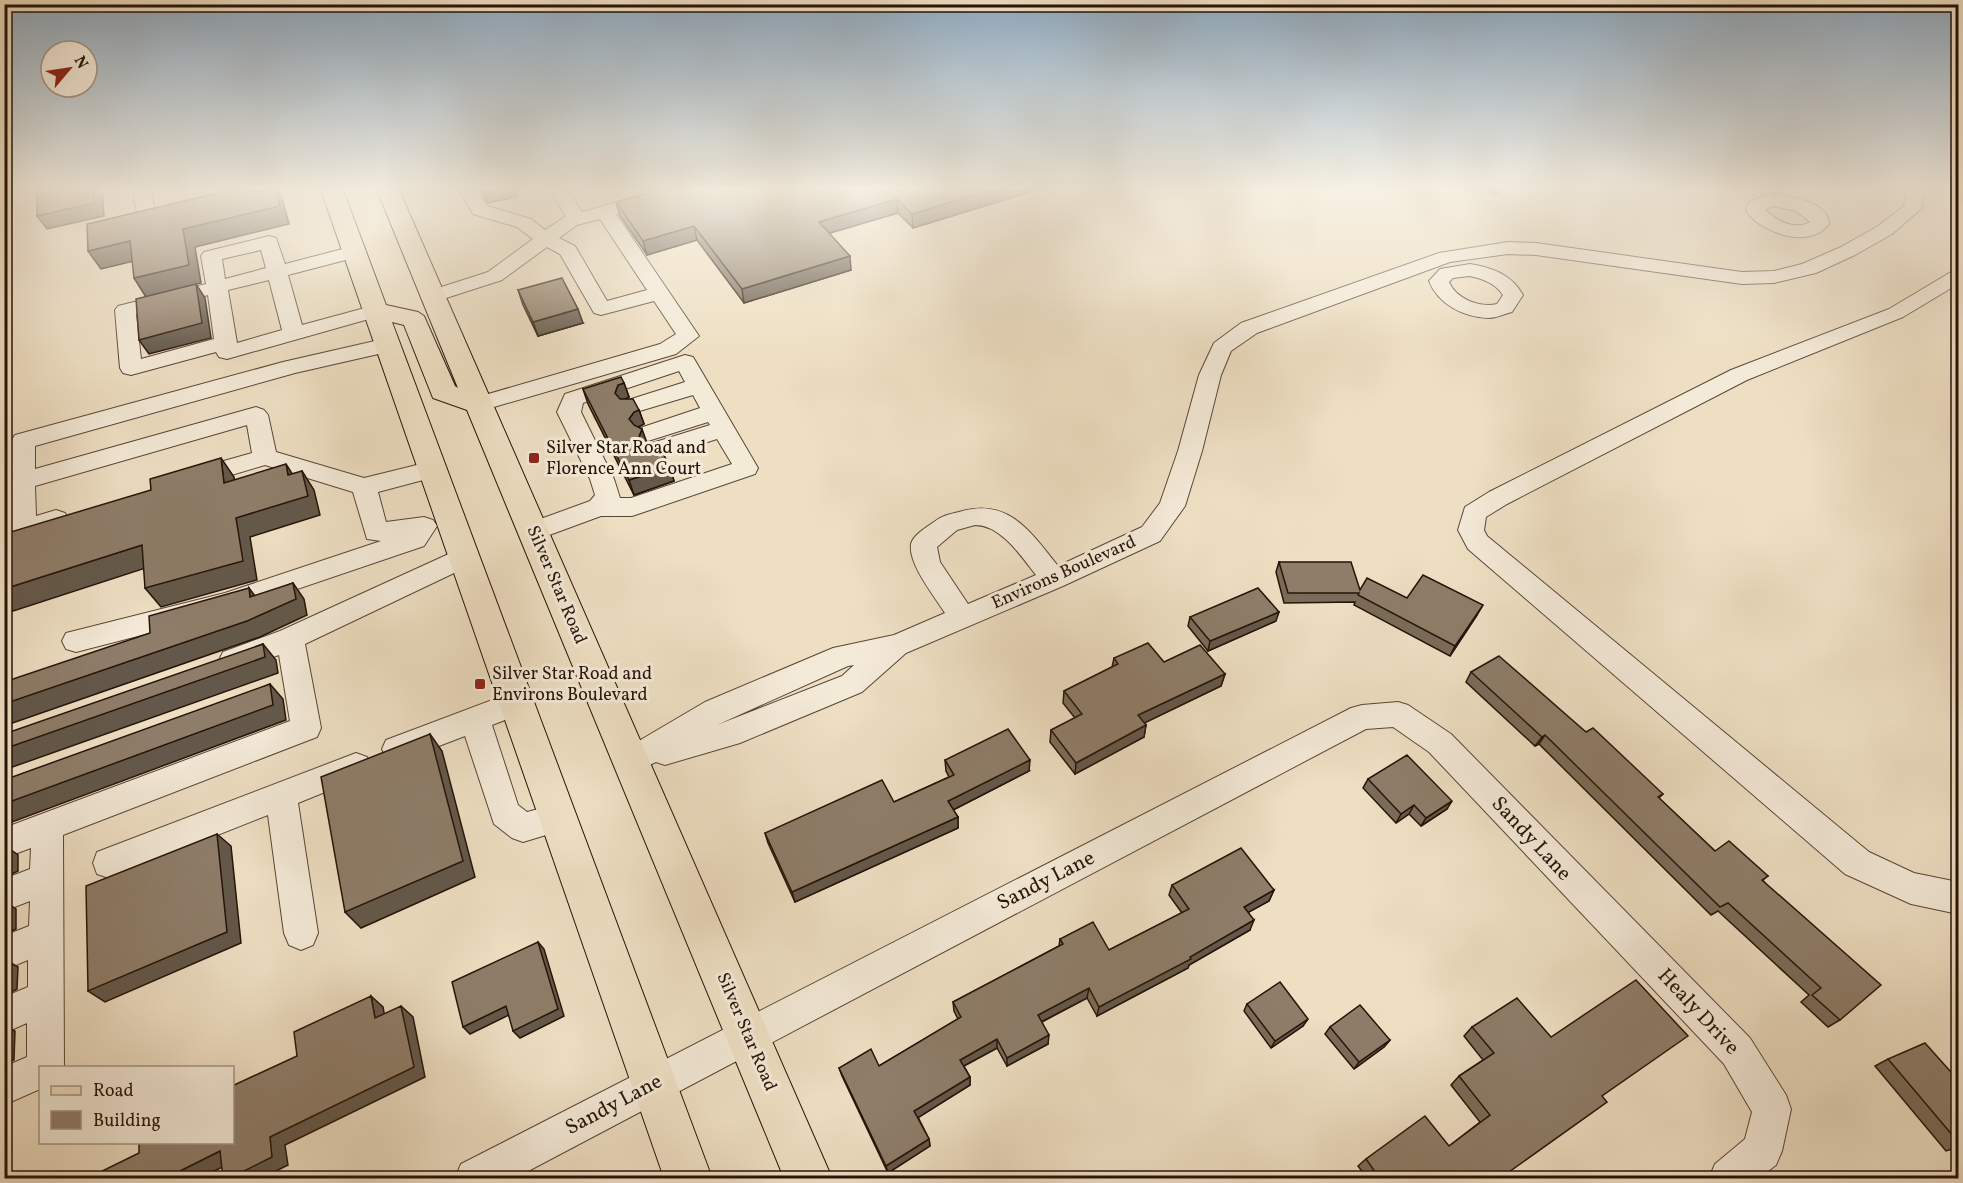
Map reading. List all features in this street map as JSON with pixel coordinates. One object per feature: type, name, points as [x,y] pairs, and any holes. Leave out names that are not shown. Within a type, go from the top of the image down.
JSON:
[{"type":"main road","points":[[352,245],[433,469],[438,525],[464,557],[688,1179]]},
{"type":"main road","name":"Silver Star Road","points":[[412,245],[808,1179]]},
{"type":"main road","points":[[376,311],[409,317],[415,321],[443,392],[479,404]]},
{"type":"street","points":[[256,245],[211,256],[227,352],[376,311]]},
{"type":"street","points":[[270,245],[294,334]]},
{"type":"street","points":[[434,297],[495,276],[536,245]]},
{"type":"street","points":[[560,245],[568,250],[601,309],[659,293]]},
{"type":"street","points":[[479,404],[668,349],[688,336],[627,245]]},
{"type":"street","points":[[1848,245],[1854,248]]},
{"type":"street","name":"Environs Boulevard","points":[[630,762],[729,734],[852,684],[898,645],[1054,579],[1151,534],[1172,506],[1190,451],[1210,375],[1222,348],[1249,328],[1439,268],[1446,257],[1508,248],[1536,249],[1742,278],[1776,277],[1803,270],[1859,245]]},
{"type":"street","points":[[226,343],[131,368],[125,310],[354,252]]},
{"type":"street","points":[[1959,276],[1896,313],[1739,375],[1509,493],[1474,513],[1471,530],[1477,542],[1857,863],[1911,888],[1959,898]]},
{"type":"street","points":[[78,513],[23,529],[23,481],[14,444],[248,379],[388,345]]},
{"type":"street","points":[[685,363],[746,468],[632,507],[603,502],[594,440],[569,412],[573,399],[685,363]]},
{"type":"street","points":[[248,379],[265,457]]},
{"type":"street","points":[[708,402],[643,423],[708,402]]},
{"type":"street","points":[[23,481],[256,415]]},
{"type":"street","points":[[671,475],[737,453]]},
{"type":"street","points":[[177,483],[265,457],[364,487],[433,469]]},
{"type":"street","points":[[364,487],[376,532],[438,525]]},
{"type":"street","points":[[533,532],[631,490]]},
{"type":"street","points":[[962,617],[927,563],[924,544],[948,524],[974,516],[991,516],[1022,538],[1054,579]]},
{"type":"street","points":[[76,641],[228,603],[415,539],[438,525]]},
{"type":"street","points":[[204,670],[290,639],[464,557]]},
{"type":"street","points":[[4,843],[306,728],[286,684],[290,639]]},
{"type":"street","points":[[109,863],[516,703]]},
{"type":"street","name":"Sandy Lane","points":[[476,1179],[653,1084],[1362,717],[1398,714],[1440,743],[1577,888]]},
{"type":"street","points":[[475,719],[505,814],[523,828],[558,818]]},
{"type":"street","points":[[281,795],[301,933]]},
{"type":"street","points":[[45,1066],[46,827]]},
{"type":"street","points":[[4,895],[45,879]]},
{"type":"street","name":"Healy Drive","points":[[1577,888],[1737,1051],[1772,1109],[1762,1151],[1729,1179]]},
{"type":"street","points":[[4,953],[45,937]]},
{"type":"street","points":[[4,1015],[45,998]]},
{"type":"street","points":[[4,1086],[39,1070]]},
{"type":"building","points":[[88,245],[112,245],[88,251]]},
{"type":"building","points":[[130,245],[186,245],[189,265],[134,278]]},
{"type":"building","points":[[709,245],[840,245],[850,256],[742,289]]},
{"type":"building","points":[[562,278],[578,309],[533,322],[518,290]]},
{"type":"building","points":[[196,284],[202,323],[139,340],[136,299]]},
{"type":"building","points":[[621,377],[624,383],[618,385],[615,393],[620,399],[633,399],[639,410],[634,412],[629,419],[642,429],[639,437],[644,444],[658,444],[670,467],[629,480],[583,389]]},
{"type":"building","points":[[221,458],[224,483],[286,464],[288,475],[302,471],[308,496],[236,518],[243,561],[145,588],[142,545],[4,589],[4,534],[151,490],[150,479]]},
{"type":"building","points":[[1279,562],[1351,562],[1360,590],[1367,578],[1407,598],[1423,575],[1483,605],[1455,646],[1358,595],[1359,593],[1288,593]]},
{"type":"building","points":[[293,583],[296,599],[247,621],[4,704],[4,682],[150,633],[149,616],[249,588],[250,597]]},
{"type":"building","points":[[1258,588],[1279,612],[1210,641],[1190,617]]},
{"type":"building","points":[[1148,643],[1164,662],[1200,645],[1225,674],[1138,715],[1146,725],[1076,763],[1051,730],[1082,714],[1064,691],[1118,664],[1114,658]]},
{"type":"building","points":[[263,644],[265,657],[4,749],[4,734]]},
{"type":"building","points":[[1499,656],[1586,732],[1593,728],[1663,794],[1658,797],[1715,851],[1729,841],[1768,876],[1762,880],[1881,985],[1840,1020],[1812,995],[1821,988],[1728,903],[1720,907],[1545,735],[1542,737],[1471,672]]},
{"type":"building","points":[[270,684],[273,705],[4,804],[4,780]]},
{"type":"building","points":[[1008,729],[1030,760],[948,801],[958,817],[792,892],[765,833],[882,780],[894,802],[954,775],[945,760]]},
{"type":"building","points":[[430,734],[463,861],[345,912],[321,777]]},
{"type":"building","points":[[1407,755],[1452,801],[1426,818],[1414,805],[1401,814],[1368,779]]},
{"type":"building","points":[[217,834],[227,932],[88,991],[86,886]]},
{"type":"building","points":[[1241,848],[1274,890],[1244,907],[1254,920],[1190,957],[1191,959],[1099,1007],[1089,988],[1038,1015],[1049,1035],[1007,1058],[997,1039],[960,1060],[970,1077],[914,1111],[929,1139],[886,1166],[839,1068],[871,1049],[879,1066],[961,1017],[953,1002],[1063,944],[1060,939],[1093,922],[1109,950],[1189,909],[1172,885]]},
{"type":"building","points":[[538,942],[558,1009],[513,1031],[506,1006],[463,1027],[452,982]]},
{"type":"building","points":[[1636,980],[1688,1036],[1602,1096],[1607,1102],[1502,1177],[1503,1179],[1380,1179],[1366,1159],[1425,1116],[1449,1146],[1490,1115],[1459,1076],[1494,1053],[1472,1027],[1517,998],[1551,1037]]},
{"type":"building","points":[[1280,982],[1308,1019],[1275,1041],[1247,1004]]},
{"type":"building","points":[[371,996],[375,1018],[401,1006],[414,1067],[270,1137],[272,1157],[228,1179],[223,1179],[220,1151],[164,1179],[86,1179],[139,1153],[139,1144],[234,1144],[234,1085],[297,1056],[294,1032]]},
{"type":"building","points":[[1360,1005],[1390,1040],[1359,1062],[1330,1027]]},
{"type":"building","points":[[1925,1043],[1959,1081],[1959,1143],[1888,1059]]},
{"type":"tunnel","points":[[591,410],[629,398]]},
{"type":"tunnel","points":[[613,453],[652,440]]},
{"type":"place","name":"Silver Star Road and Florence Ann Court","points":[[534,458]]},
{"type":"place","name":"Silver Star Road and Environs Boulevard","points":[[480,684]]}]
